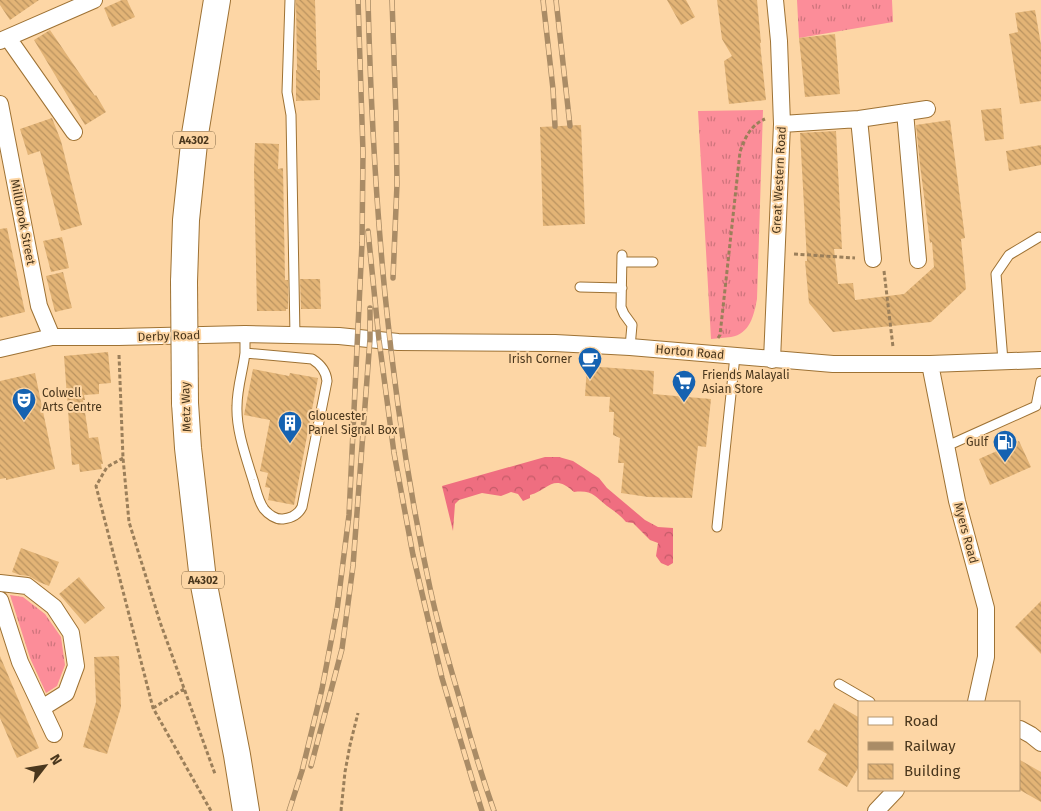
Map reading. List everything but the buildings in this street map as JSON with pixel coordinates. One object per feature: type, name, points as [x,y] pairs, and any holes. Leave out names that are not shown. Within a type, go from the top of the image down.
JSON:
[{"type":"main road","name":"Metz Way","points":[[217,0],[195,134],[186,220],[184,282],[185,403],[188,448],[203,580],[246,811]]},
{"type":"street","points":[[74,132],[4,40],[94,0]]},
{"type":"street","name":"Great Western Road","points":[[772,360],[782,117],[779,40],[775,0]]},
{"type":"street","name":"Millbrook Street","points":[[0,104],[39,306],[52,337]]},
{"type":"street","points":[[782,117],[859,118],[927,109]]},
{"type":"street","points":[[905,112],[918,260]]},
{"type":"street","points":[[859,118],[873,259]]},
{"type":"street","name":"Derby Road","points":[[0,349],[52,337],[245,334],[339,336]]},
{"type":"street","name":"Horton Road","points":[[339,336],[398,342],[555,343],[630,347],[833,364],[930,364],[1041,360]]},
{"type":"street","name":"Myers Road","points":[[930,364],[957,501],[986,608],[986,658],[976,701]]},
{"type":"street","points":[[0,583],[27,586],[54,607],[71,634],[76,666],[66,693],[42,708]]},
{"type":"street","points":[[0,600],[20,662],[54,734]]},
{"type":"street","points":[[1021,729],[1041,743]]},
{"type":"street","points":[[876,811],[895,791]]},
{"type":"lane","points":[[290,0],[287,92],[291,115],[296,336]]},
{"type":"lane","points":[[1003,361],[996,274],[1009,255],[1039,237]]},
{"type":"lane","points":[[630,347],[632,325],[621,307],[622,259],[653,262]]},
{"type":"lane","points":[[580,287],[622,288]]},
{"type":"lane","points":[[245,334],[245,353],[236,403],[245,454],[264,509],[272,516],[286,519],[299,512],[302,507],[327,375],[325,370],[312,359],[245,353]]},
{"type":"lane","points":[[717,527],[735,356]]},
{"type":"lane","points":[[947,446],[1036,406],[1041,381]]},
{"type":"lane","points":[[839,684],[868,701]]},
{"type":"path","points":[[699,353],[714,345],[720,335],[740,152],[750,129],[758,122],[782,117]]},
{"type":"path","points":[[776,253],[883,261],[895,364]]},
{"type":"path","points":[[118,337],[123,458],[129,522],[160,622],[208,755]]},
{"type":"path","points":[[123,458],[107,467],[96,486],[154,708],[210,811]]},
{"type":"path","points":[[154,708],[184,689]]},
{"type":"path","points":[[342,811],[345,772],[358,713]]},
{"type":"green space","points":[[797,0],[892,0],[893,22],[799,38]]},
{"type":"green space","points":[[763,110],[756,305],[750,323],[743,332],[731,337],[711,339],[698,111]]},
{"type":"green space","points":[[545,457],[559,457],[573,461],[599,478],[607,488],[645,520],[658,527],[673,528],[673,563],[668,566],[661,563],[656,556],[658,543],[650,540],[633,523],[626,522],[596,497],[585,492],[574,492],[567,486],[556,483],[530,495],[530,498],[523,501],[518,494],[511,492],[501,496],[482,493],[459,500],[455,504],[453,531],[442,486]]},
{"type":"green space","points":[[10,595],[23,597],[45,614],[61,637],[65,665],[57,686],[46,693],[30,658]]},
{"type":"railway","points":[[289,811],[302,771],[322,689],[337,610],[349,515],[362,243],[363,152],[358,0]]},
{"type":"railway","points":[[368,0],[370,74],[379,222],[385,296],[403,442],[430,588],[472,742],[494,811]]},
{"type":"railway","points":[[392,0],[397,184],[393,278]]},
{"type":"railway","points":[[543,0],[553,89],[555,126]]},
{"type":"railway","points":[[556,0],[570,126]]},
{"type":"railway","points":[[368,231],[379,340],[394,453],[413,555],[442,678],[482,811]]},
{"type":"railway","points":[[311,766],[342,649],[353,566],[370,339],[370,308]]},
{"type":"place","name":"Irish Corner","points":[[590,380]]},
{"type":"place","name":"Friends Malayali Asian Store","points":[[684,403]]},
{"type":"place","name":"Colwell Arts Centre","points":[[24,421]]},
{"type":"place","name":"Gloucester Panel Signal Box","points":[[290,444]]},
{"type":"place","name":"Gulf","points":[[1005,463]]}]
